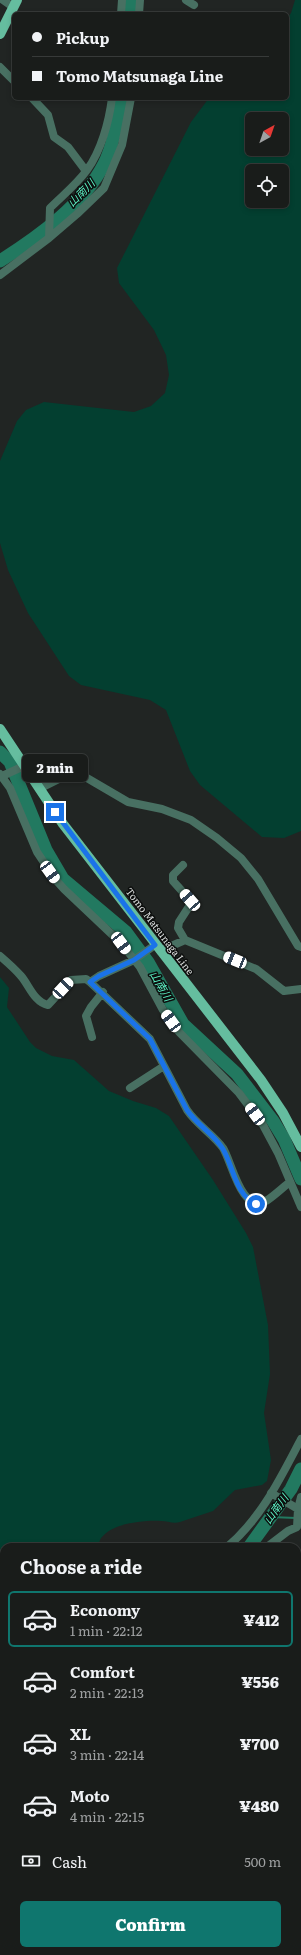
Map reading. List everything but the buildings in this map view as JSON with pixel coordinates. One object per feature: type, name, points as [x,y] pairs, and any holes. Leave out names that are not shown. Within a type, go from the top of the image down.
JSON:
[{"type":"main road","points":[[0,34],[14,8]]},
{"type":"main road","name":"Tomo Matsunaga Line","points":[[2,734],[21,767],[39,789],[154,948],[260,1080],[283,1113],[301,1147]]},
{"type":"street","points":[[3,0],[14,8]]},
{"type":"street","points":[[121,12],[122,0]]},
{"type":"street","points":[[139,12],[140,0]]},
{"type":"street","points":[[186,0],[194,5]]},
{"type":"street","points":[[0,67],[12,79]]},
{"type":"street","points":[[34,100],[48,115],[54,137],[68,147],[86,171]]},
{"type":"street","points":[[49,236],[48,215],[50,208],[86,171],[98,149],[111,100]]},
{"type":"street","points":[[0,275],[77,214],[104,188],[122,145],[131,100]]},
{"type":"street","points":[[21,767],[2,776],[10,788],[38,852],[55,879],[64,890],[111,932],[136,958],[163,1010],[179,1032],[239,1093],[263,1125],[278,1153],[301,1208]]},
{"type":"street","points":[[39,789],[75,771],[128,802],[162,809],[191,820],[217,838],[241,858],[273,901],[296,943],[301,947]]},
{"type":"street","points":[[183,865],[173,876],[173,881],[190,900],[190,905],[179,922],[178,928],[185,940]]},
{"type":"street","points":[[90,982],[154,948],[185,940],[256,969],[284,991],[301,989]]},
{"type":"street","points":[[0,956],[22,977],[28,989],[44,1004],[48,1005],[71,980],[86,979],[103,992],[150,1039],[192,1118],[223,1148],[243,1193],[250,1201],[256,1204],[265,1201],[290,1182]]},
{"type":"street","points":[[92,1037],[86,1016],[103,992]]},
{"type":"street","points":[[130,1088],[164,1066]]},
{"type":"street","points":[[231,1543],[246,1528],[273,1494],[301,1439]]},
{"type":"street","points":[[273,1494],[297,1517]]},
{"type":"street","points":[[272,1543],[288,1530],[297,1517],[301,1497]]},
{"type":"green space","points":[[295,0],[301,0],[301,831],[284,838],[262,837],[200,785],[190,771],[166,710],[150,700],[81,685],[69,676],[28,613],[8,570],[0,543],[0,461],[17,421],[26,410],[44,402],[134,412],[151,406],[165,393],[169,375],[166,355],[154,330],[119,283],[117,268],[191,122],[208,100],[289,100],[289,16]]},
{"type":"green space","points":[[0,977],[9,988],[7,1007],[30,1042],[36,1048],[52,1056],[74,1060],[109,1091],[133,1101],[156,1108],[169,1116],[213,1180],[246,1233],[253,1247],[268,1325],[270,1374],[264,1413],[271,1460],[267,1481],[262,1485],[235,1490],[213,1511],[180,1522],[147,1521],[122,1525],[108,1532],[102,1537],[99,1543],[0,1543]]},
{"type":"waterway","name":"山南川","points":[[129,12],[131,0]]},
{"type":"waterway","name":"山南川","points":[[0,261],[44,230],[85,193],[104,164],[115,132],[121,100]]},
{"type":"waterway","name":"山南川","points":[[0,752],[10,762],[46,850],[63,879],[126,932],[148,962],[183,1024],[237,1074],[273,1121],[284,1139],[301,1179]]},
{"type":"waterway","name":"山南川","points":[[252,1543],[291,1489],[301,1469]]},
{"type":"waterway","points":[[271,1517],[296,1518]]},
{"type":"route","points":[[55,812],[155,945],[134,960],[99,976],[90,982],[103,992],[150,1039],[192,1118],[223,1148],[243,1193],[250,1201],[256,1204]]}]
